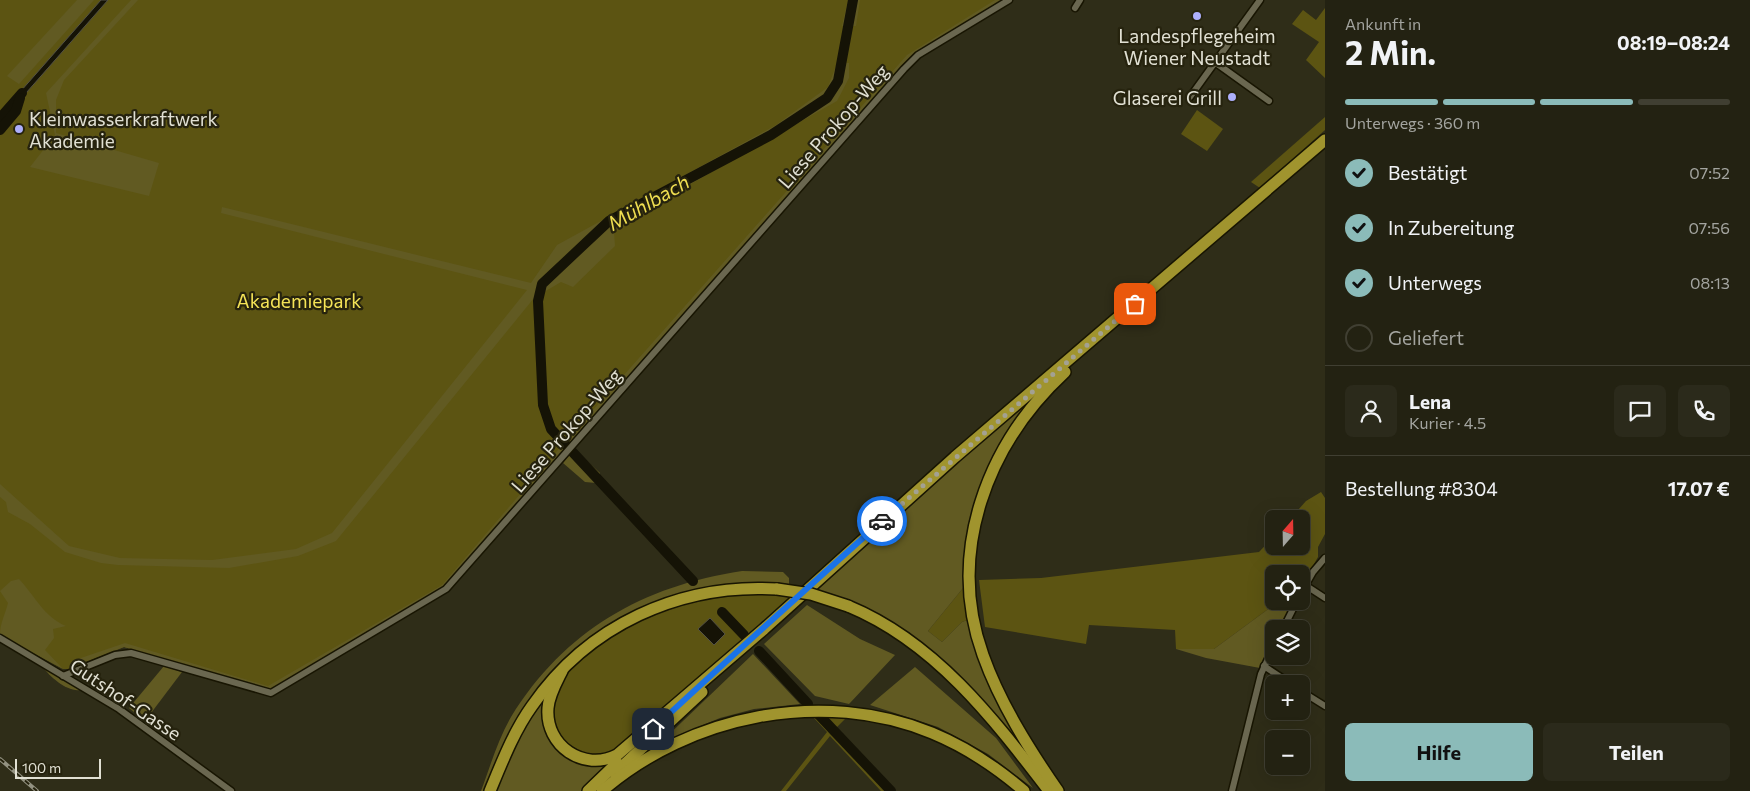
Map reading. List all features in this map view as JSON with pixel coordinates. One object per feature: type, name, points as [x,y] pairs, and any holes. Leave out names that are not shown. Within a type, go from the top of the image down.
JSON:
[{"type":"highway","points":[[562,671],[549,703],[548,714],[552,729],[560,744],[574,756],[586,760],[599,761],[612,758],[622,752],[764,629],[955,457],[1325,140]]},
{"type":"highway","points":[[1058,791],[1020,731],[998,690],[983,654],[973,618],[968,582],[971,542],[976,514],[985,486],[997,460],[1012,435],[1040,397],[1179,267]]},
{"type":"highway","points":[[490,791],[514,737],[530,708],[580,652],[625,621],[661,605],[710,591],[745,588],[777,589],[811,594],[848,606],[900,633],[950,674],[1000,729],[1049,791]]},
{"type":"highway","points":[[595,791],[756,642],[764,629]]},
{"type":"highway","points":[[588,791],[720,666]]},
{"type":"highway","points":[[602,791],[648,758],[692,736],[751,719],[814,710],[873,716],[932,732],[983,759],[1024,791]]},
{"type":"street","name":"Liese Prokop-Weg","points":[[64,676],[115,655],[130,653],[272,693],[440,594],[567,454],[911,62],[1009,0]]},
{"type":"street","points":[[1075,8],[1080,0]]},
{"type":"street","points":[[1190,97],[1260,0]]},
{"type":"street","points":[[1216,63],[1269,101]]},
{"type":"street","points":[[1310,578],[1325,558]]},
{"type":"street","points":[[1310,588],[1325,598]]},
{"type":"street","name":"Gutshof-Gasse","points":[[0,638],[119,709],[231,791]]},
{"type":"street","points":[[1232,791],[1264,666],[1278,675]]},
{"type":"street","points":[[1310,696],[1325,706]]},
{"type":"green space","name":"Akademiepark","points":[[0,0],[1003,0],[910,57],[442,589],[270,690],[124,647],[68,669],[63,669],[0,635]]},
{"type":"green space","points":[[1325,8],[1325,78],[1306,60],[1319,42],[1292,24],[1303,10],[1316,20]]},
{"type":"green space","points":[[1197,110],[1223,129],[1207,151],[1181,134]]},
{"type":"green space","points":[[1325,117],[1325,130],[1260,188],[1251,182]]},
{"type":"green space","points":[[1321,492],[1325,498],[1325,534],[1318,547],[1318,557],[1310,571],[1310,565],[1265,565],[1265,610],[1267,610],[1214,649],[1176,649],[1175,630],[1089,625],[1086,644],[985,627],[979,580],[1041,578],[1259,552],[1265,546],[1265,555],[1310,555],[1310,510],[1298,510],[1306,501]]},
{"type":"green space","points":[[968,582],[973,618],[962,622],[942,642],[928,631]]},
{"type":"green space","points":[[728,589],[799,597],[622,752],[592,761],[554,735],[552,693],[580,652],[625,621]]},
{"type":"green space","points":[[813,717],[846,718],[836,728],[895,791],[881,791],[830,736],[786,791],[781,791],[827,732]]},
{"type":"shaded area","points":[[77,0],[94,0],[19,84],[7,76]]},
{"type":"shaded area","points":[[101,0],[108,0],[26,93],[20,103],[13,100]]},
{"type":"shaded area","points":[[131,0],[138,0],[64,80],[56,100],[56,133],[159,163],[149,196],[30,167],[55,135],[46,93]]},
{"type":"shaded area","points":[[848,0],[860,0],[856,26],[842,26]]},
{"type":"shaded area","points":[[995,0],[1003,0],[910,57],[442,589],[270,690],[124,647],[73,667],[75,660],[125,643],[268,686],[442,585],[570,436],[907,55]]},
{"type":"shaded area","points":[[837,63],[849,63],[849,78],[837,101],[638,214],[614,232],[615,246],[573,287],[561,282],[534,298],[336,541],[298,556],[229,568],[101,563],[65,552],[30,524],[8,512],[6,502],[0,497],[0,484],[69,546],[120,558],[212,560],[296,549],[332,533],[527,290],[221,213],[222,207],[531,283],[557,245],[776,125],[828,87]]},
{"type":"shaded area","points":[[1033,390],[1040,397],[985,486],[968,582],[928,631],[942,642],[962,622],[973,618],[983,654],[1033,752],[1024,758],[950,675],[849,600],[809,588]]},
{"type":"shaded area","points":[[574,449],[600,473],[596,483],[585,482],[563,463]]},
{"type":"shaded area","points":[[742,571],[783,572],[789,578],[789,584],[725,585],[694,591],[663,599],[633,611],[606,626],[580,645],[557,668],[521,717],[517,718],[487,791],[481,791],[498,744],[511,717],[532,686],[556,660],[582,637],[610,617],[640,601],[672,588],[706,578]]},
{"type":"shaded area","points":[[19,579],[46,612],[66,626],[53,629],[54,638],[45,650],[63,669],[0,635],[8,603],[0,591],[11,581]]},
{"type":"shaded area","points":[[807,605],[860,639],[895,655],[849,704],[815,696],[764,644]]},
{"type":"shaded area","points":[[1267,610],[1288,610],[1284,620],[1265,620],[1265,658],[1260,668],[1206,658],[1176,649],[1214,649]]},
{"type":"shaded area","points":[[710,618],[725,634],[714,645],[698,629]]},
{"type":"shaded area","points":[[753,654],[800,704],[754,709],[720,718],[660,743]]},
{"type":"shaded area","points":[[42,666],[80,690],[70,689],[59,683]]},
{"type":"shaded area","points":[[164,666],[182,672],[145,721],[129,708]]},
{"type":"shaded area","points":[[915,667],[996,738],[1033,788],[988,754],[938,727],[870,705]]},
{"type":"shaded area","points":[[542,692],[549,720],[573,756],[617,755],[588,791],[490,791]]},
{"type":"waterway","name":"Mühlbach","points":[[693,581],[551,429],[543,405],[538,301],[542,284],[609,221],[771,135],[827,98],[838,81],[853,0]]},
{"type":"waterway","points":[[0,118],[22,93]]},
{"type":"waterway","points":[[0,130],[16,111],[20,98]]},
{"type":"waterway","name":"Mühlbach","points":[[722,612],[744,635]]},
{"type":"waterway","name":"Mühlbach","points":[[759,651],[808,704]]},
{"type":"waterway","name":"Mühlbach","points":[[819,715],[891,791]]},
{"type":"railway","points":[[0,759],[37,791]]},
{"type":"way so far","points":[[882,521],[988,428],[1135,304]]},
{"type":"place","name":"Landespflegeheim Wiener Neustadt","points":[[1197,16]]},
{"type":"place","name":"Glaserei Grill","points":[[1232,97]]},
{"type":"place","name":"Kleinwasserkraftwerk Akademie","points":[[19,129]]},
{"type":"route","points":[[653,729],[720,666],[764,629],[882,521]]}]
